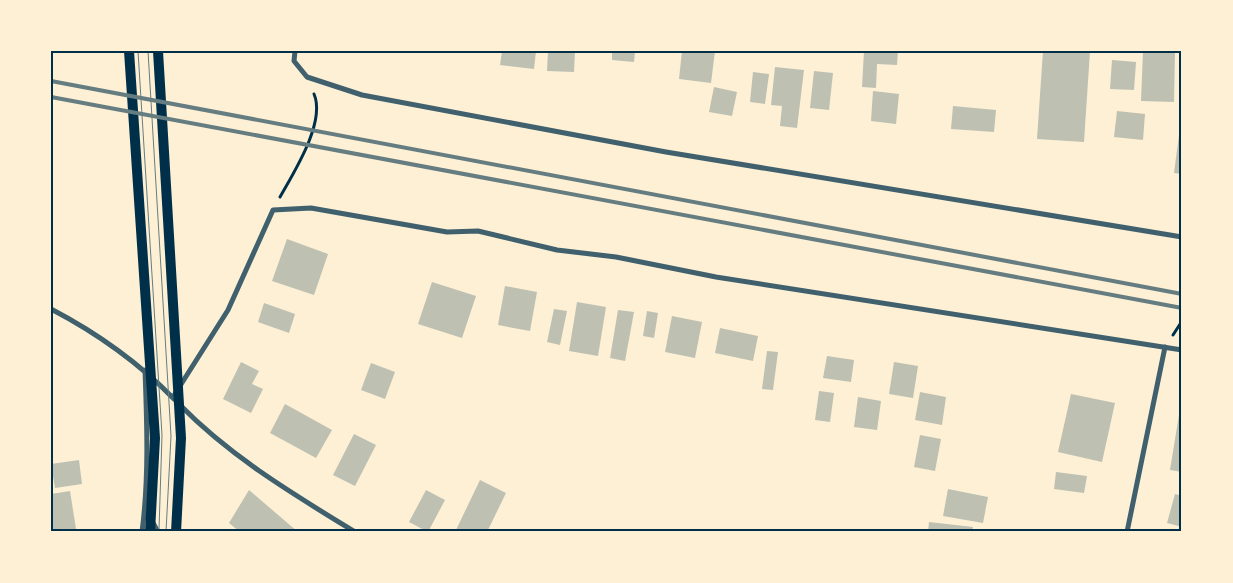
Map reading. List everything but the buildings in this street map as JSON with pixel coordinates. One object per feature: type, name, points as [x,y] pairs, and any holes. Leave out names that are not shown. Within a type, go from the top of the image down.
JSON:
[{"type":"main road","points":[[129,51],[155,438],[150,532]]},
{"type":"main road","points":[[158,51],[181,438],[176,532]]},
{"type":"street","points":[[295,51],[294,61],[307,77],[362,95],[666,152],[1182,237]]},
{"type":"street","points":[[173,397],[228,310],[273,210],[311,208],[447,232],[478,232],[557,250],[616,257],[716,277],[1182,350]]},
{"type":"street","points":[[51,309],[88,328],[145,370],[204,429],[239,456],[279,485],[355,532]]},
{"type":"street","points":[[1127,532],[1165,347]]},
{"type":"street","points":[[142,532],[146,507],[147,436],[145,370]]},
{"type":"street","points":[[146,507],[158,532]]},
{"type":"path","points":[[273,210],[309,144],[318,102],[307,77]]},
{"type":"tram line","points":[[138,51],[162,435],[159,530]]},
{"type":"tram line","points":[[148,51],[171,436],[166,532]]},
{"type":"railway","points":[[51,81],[1182,294]]},
{"type":"railway","points":[[51,97],[1182,308]]}]
